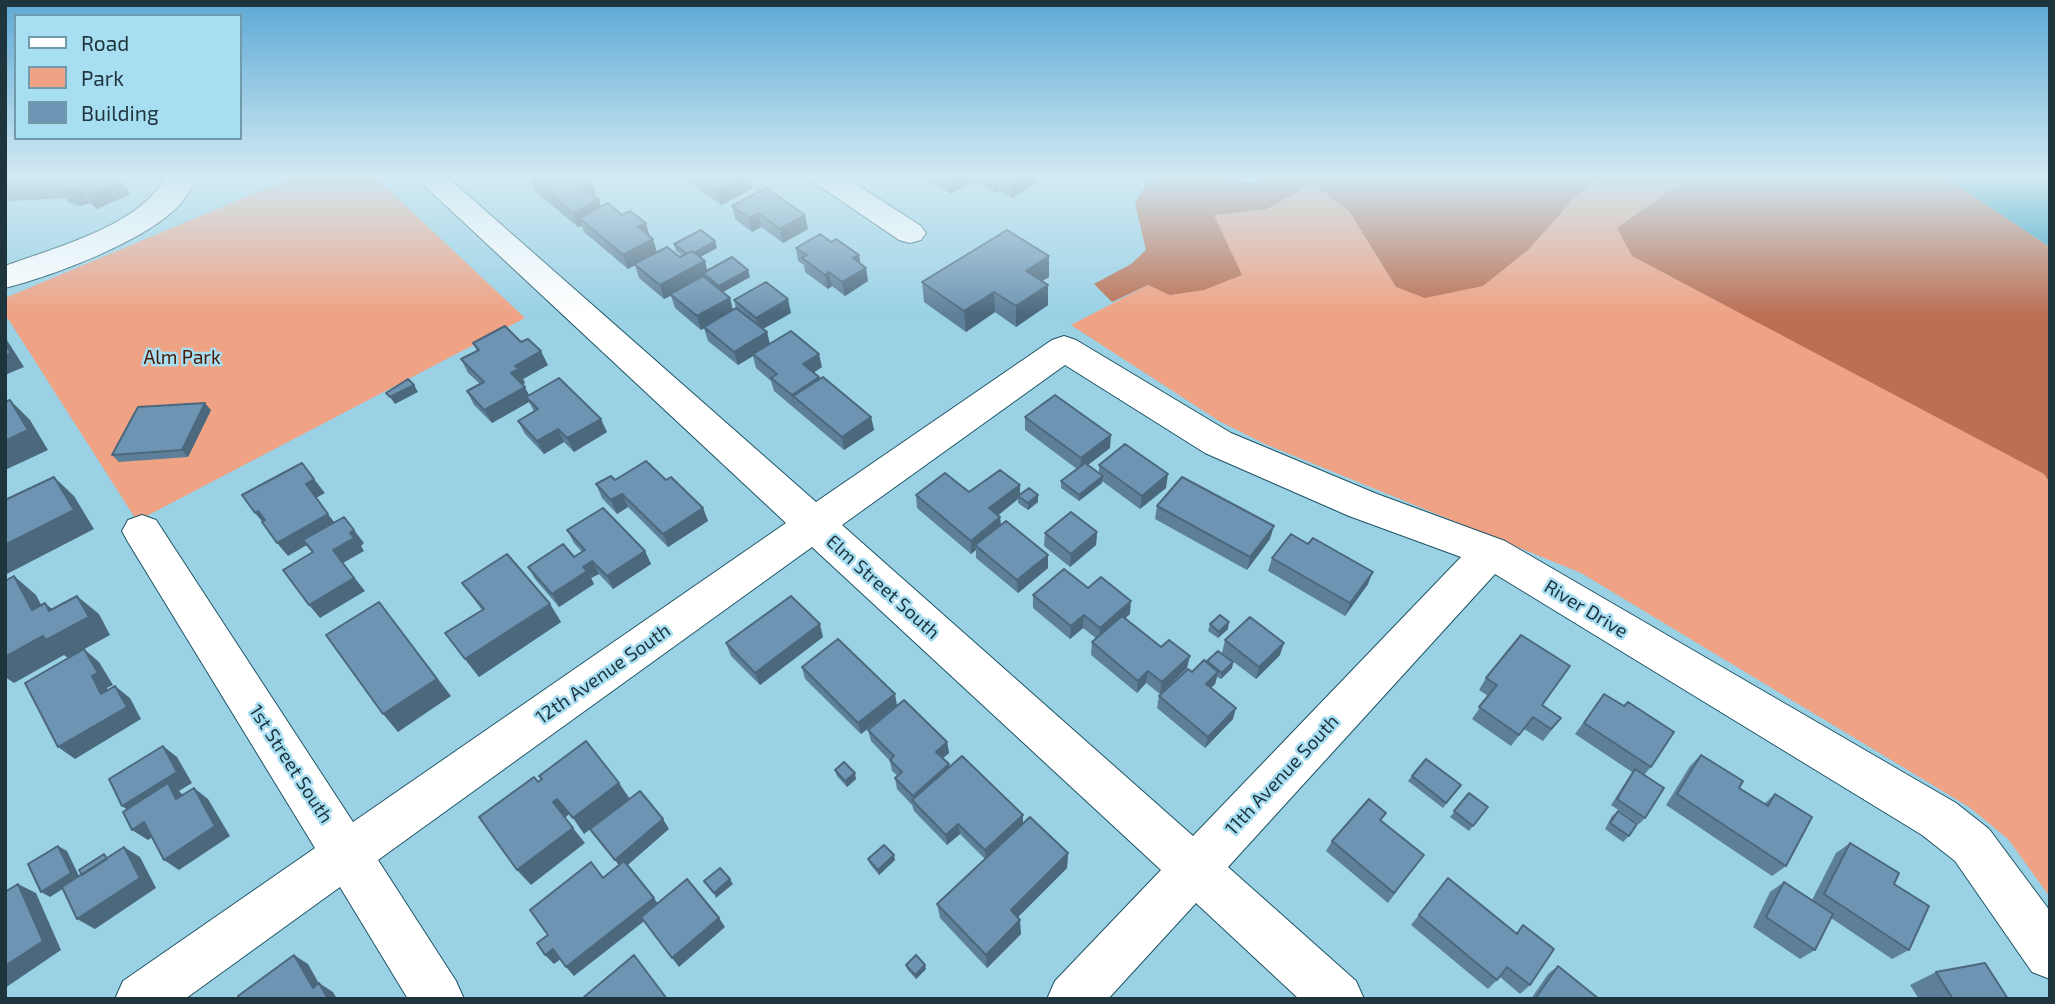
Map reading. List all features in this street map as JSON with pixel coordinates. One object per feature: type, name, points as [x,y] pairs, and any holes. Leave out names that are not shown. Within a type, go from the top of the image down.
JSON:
[{"type":"street","points":[[5,278],[137,222]]},
{"type":"street","name":"Elm Street South","points":[[480,222],[1338,999]]},
{"type":"street","points":[[894,222],[911,233]]},
{"type":"street","name":"12th Avenue South","points":[[141,999],[1064,348]]},
{"type":"street","name":"River Drive","points":[[1064,348],[1218,443],[1363,505],[1491,552],[1939,819],[1972,845],[2050,954]]},
{"type":"street","name":"1st Street South","points":[[142,531],[438,999]]},
{"type":"street","name":"11th Avenue South","points":[[1073,999],[1491,552]]},
{"type":"green space","name":"Alm Park","points":[[186,222],[423,222],[525,318],[137,521],[5,314],[5,298]]},
{"type":"green space","points":[[1217,222],[1356,222],[1396,287],[1529,249],[1553,222],[1626,222],[1617,228],[2044,474],[2050,483],[2050,897],[2008,839],[1969,807],[1581,573],[1265,444],[1219,421],[1071,325],[1148,285],[1241,274]]},
{"type":"shaded area","points":[[1139,222],[1217,222],[1242,275],[1204,290],[1170,295],[1148,285],[1112,302],[1094,284],[1131,264],[1146,250]]},
{"type":"shaded area","points":[[1356,222],[1553,222],[1529,249],[1483,286],[1425,298],[1396,287]]},
{"type":"shaded area","points":[[1626,222],[2012,222],[2050,247],[2050,483],[2044,474],[1632,256],[1617,228]]},
{"type":"water","points":[[2012,222],[2050,222],[2050,247]]},
{"type":"building","points":[[584,222],[646,223],[638,227],[653,239],[623,255]]},
{"type":"building","points":[[770,222],[793,222],[780,229]]},
{"type":"building","points":[[701,230],[715,241],[687,254],[674,244]]},
{"type":"building","points":[[1007,230],[1049,256],[1026,271],[1048,285],[1016,306],[994,292],[964,311],[922,282]]},
{"type":"building","points":[[820,234],[831,242],[836,239],[859,255],[853,258],[866,268],[842,282],[829,272],[825,275],[802,258],[807,255],[796,248]]},
{"type":"building","points":[[667,247],[680,257],[692,251],[705,261],[660,285],[634,264]]},
{"type":"building","points":[[732,257],[748,270],[719,286],[703,273]]},
{"type":"building","points":[[703,276],[730,298],[697,316],[670,294]]},
{"type":"building","points":[[766,282],[788,299],[756,318],[734,300]]},
{"type":"building","points":[[736,308],[767,332],[734,352],[704,327]]},
{"type":"building","points":[[505,326],[521,342],[528,339],[541,351],[515,366],[519,369],[511,373],[525,387],[484,410],[467,391],[484,382],[461,359],[479,350],[473,343]]},
{"type":"building","points":[[791,331],[819,354],[803,364],[819,377],[792,395],[771,378],[777,374],[753,354]]},
{"type":"building","points":[[5,344],[11,353],[5,356]]},
{"type":"building","points":[[823,377],[871,417],[842,437],[793,396]]},
{"type":"building","points":[[559,378],[601,419],[567,438],[558,429],[537,441],[518,421],[538,409],[526,397]]},
{"type":"building","points":[[408,379],[414,385],[390,397],[386,393]]},
{"type":"building","points":[[1055,395],[1111,435],[1081,458],[1025,417]]},
{"type":"building","points":[[10,400],[28,430],[5,441],[5,402]]},
{"type":"building","points":[[205,403],[182,450],[112,455],[138,407]]},
{"type":"building","points":[[1125,444],[1168,474],[1142,496],[1099,465]]},
{"type":"building","points":[[646,461],[666,480],[671,477],[703,508],[663,534],[622,494],[611,500],[596,484],[611,476],[615,480]]},
{"type":"building","points":[[302,463],[314,479],[306,484],[328,514],[277,543],[262,522],[265,520],[258,511],[255,513],[242,495]]},
{"type":"building","points":[[1085,463],[1103,476],[1079,495],[1061,481]]},
{"type":"building","points":[[1000,470],[1020,485],[989,508],[1000,517],[971,541],[916,495],[945,473],[969,492]]},
{"type":"building","points":[[54,477],[74,510],[5,545],[5,500]]},
{"type":"building","points":[[1182,477],[1274,526],[1250,557],[1157,506]]},
{"type":"building","points":[[1029,488],[1038,495],[1028,503],[1018,496]]},
{"type":"building","points":[[603,508],[645,551],[607,576],[592,561],[583,567],[587,571],[552,594],[528,567],[563,544],[574,557],[585,550],[567,530]]},
{"type":"building","points":[[1071,512],[1097,532],[1071,554],[1045,533]]},
{"type":"building","points":[[344,517],[354,530],[350,533],[354,538],[333,550],[354,578],[309,605],[283,570],[313,552],[303,540]]},
{"type":"building","points":[[1006,521],[1048,555],[1017,580],[975,545]]},
{"type":"building","points":[[1291,534],[1308,544],[1313,538],[1373,572],[1350,603],[1272,558]]},
{"type":"building","points":[[507,554],[550,604],[465,659],[445,633],[484,609],[462,583]]},
{"type":"building","points":[[1064,569],[1088,588],[1101,577],[1131,601],[1100,628],[1084,615],[1071,626],[1033,595]]},
{"type":"building","points":[[14,576],[32,610],[45,603],[49,611],[77,596],[89,617],[46,640],[43,636],[5,657],[5,581]]},
{"type":"building","points":[[791,596],[820,624],[755,673],[726,643]]},
{"type":"building","points":[[379,602],[437,679],[383,714],[326,635]]},
{"type":"building","points":[[1220,615],[1229,622],[1219,632],[1210,624]]},
{"type":"building","points":[[1122,616],[1161,647],[1169,640],[1190,656],[1162,682],[1148,671],[1138,681],[1092,642]]},
{"type":"building","points":[[1250,617],[1284,643],[1259,667],[1225,640]]},
{"type":"building","points":[[1521,635],[1570,666],[1542,705],[1561,718],[1551,729],[1533,717],[1519,735],[1479,707],[1497,685],[1486,678]]},
{"type":"building","points":[[838,639],[895,694],[858,723],[802,667]]},
{"type":"building","points":[[84,649],[98,673],[92,676],[101,694],[115,686],[127,707],[58,747],[25,683]]},
{"type":"building","points":[[1218,651],[1233,662],[1222,673],[1207,661]]},
{"type":"building","points":[[1204,660],[1218,672],[1206,684],[1236,708],[1208,737],[1159,696],[1188,669],[1192,672]]},
{"type":"building","points":[[1604,694],[1624,706],[1628,702],[1674,732],[1651,767],[1584,723]]},
{"type":"building","points":[[904,700],[947,742],[936,752],[949,764],[913,796],[895,778],[902,772],[890,760],[894,756],[868,730]]},
{"type":"building","points":[[586,741],[619,783],[573,818],[557,799],[553,802],[573,828],[517,870],[479,817],[534,777],[538,782],[542,779],[539,776]]},
{"type":"building","points":[[163,746],[177,772],[122,806],[109,779]]},
{"type":"building","points":[[1701,755],[1743,781],[1739,788],[1768,806],[1775,794],[1812,817],[1786,866],[1677,794]]},
{"type":"building","points":[[962,756],[1023,815],[985,850],[958,824],[946,835],[912,800]]},
{"type":"building","points":[[1426,759],[1461,785],[1446,803],[1412,776]]},
{"type":"building","points":[[844,762],[855,773],[845,781],[835,770]]},
{"type":"building","points":[[1635,769],[1664,788],[1645,818],[1617,799]]},
{"type":"building","points":[[168,783],[176,799],[194,788],[215,826],[164,860],[144,822],[132,830],[123,812]]},
{"type":"building","points":[[640,791],[663,819],[615,860],[590,829]]},
{"type":"building","points":[[1469,793],[1488,807],[1473,826],[1454,811]]},
{"type":"building","points":[[1369,799],[1386,813],[1380,820],[1424,855],[1394,893],[1332,841]]},
{"type":"building","points":[[1618,811],[1637,824],[1629,836],[1610,823]]},
{"type":"building","points":[[1030,817],[1068,853],[1011,910],[1020,920],[986,955],[937,904]]},
{"type":"building","points":[[1850,843],[1899,873],[1894,884],[1929,906],[1909,950],[1824,894]]},
{"type":"building","points":[[884,845],[894,855],[878,870],[868,859]]},
{"type":"building","points":[[58,846],[71,873],[41,892],[28,864]]},
{"type":"building","points":[[124,847],[140,878],[77,919],[62,887]]},
{"type":"building","points":[[104,854],[107,859],[82,875],[79,870]]},
{"type":"building","points":[[624,861],[654,898],[566,967],[553,949],[545,955],[537,943],[548,935],[530,910],[591,862],[603,878]]},
{"type":"building","points":[[720,868],[730,879],[714,893],[704,881]]},
{"type":"building","points":[[1448,878],[1517,934],[1523,925],[1554,949],[1530,985],[1507,967],[1497,980],[1419,915]]},
{"type":"building","points":[[687,879],[719,918],[672,958],[641,917]]},
{"type":"building","points":[[1784,882],[1833,914],[1815,950],[1766,917]]},
{"type":"building","points":[[18,884],[43,941],[5,966],[5,892]]},
{"type":"building","points":[[294,955],[313,988],[319,983],[328,999],[239,999],[238,996]]},
{"type":"building","points":[[634,955],[667,999],[584,997]]},
{"type":"building","points":[[916,955],[925,965],[915,975],[906,965]]},
{"type":"building","points":[[1985,963],[2008,999],[1953,999],[1936,972]]},
{"type":"building","points":[[1558,966],[1599,999],[1535,999]]}]
